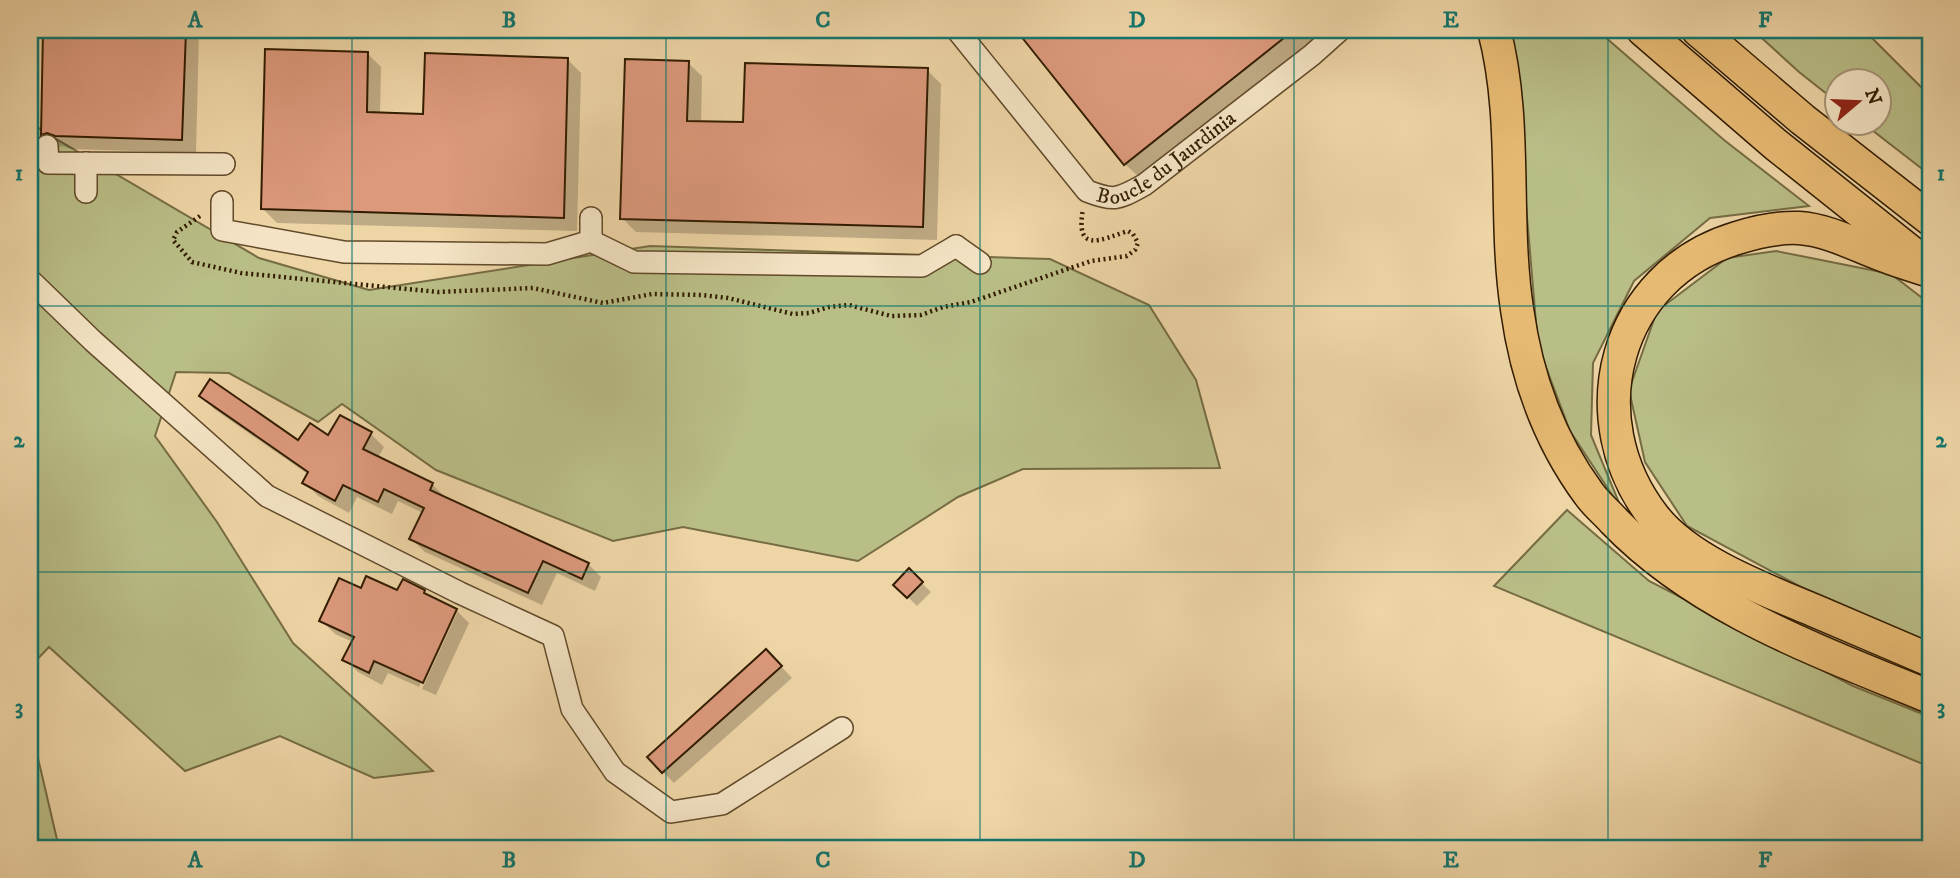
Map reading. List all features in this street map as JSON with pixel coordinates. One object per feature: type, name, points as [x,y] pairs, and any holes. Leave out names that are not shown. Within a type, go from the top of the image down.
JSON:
[{"type":"highway","points":[[1494,30],[1506,108],[1509,204],[1519,320],[1531,378],[1556,442],[1590,496],[1641,549],[1695,589],[1836,659],[1930,697]]},
{"type":"highway","points":[[1643,30],[1775,144],[1930,269]]},
{"type":"highway","points":[[1698,30],[1802,119],[1930,219]]},
{"type":"highway","points":[[1930,269],[1886,257],[1843,239],[1800,228],[1757,231],[1713,245],[1675,270],[1647,300],[1628,331],[1617,362],[1613,403],[1618,441],[1633,480],[1655,518],[1692,551],[1744,580],[1930,660]]},
{"type":"lane","name":"Boucle du Jaurdinia","points":[[957,30],[1087,191],[1109,200],[1126,195],[1144,185],[1312,55],[1340,30]]},
{"type":"lane","points":[[47,146],[48,163],[224,164]]},
{"type":"lane","points":[[86,163],[86,192]]},
{"type":"lane","points":[[222,202],[222,230],[344,252],[547,254],[591,241],[634,262],[922,266],[956,238],[980,263]]},
{"type":"lane","points":[[591,218],[591,241]]},
{"type":"lane","points":[[30,280],[93,341],[267,496],[460,593],[553,636],[572,709],[615,772],[671,812],[722,804],[842,728]]},
{"type":"green space","points":[[1507,30],[1597,30],[1724,140],[1809,206],[1710,218],[1634,281],[1593,363],[1591,435],[1622,510],[1570,431],[1538,346],[1516,88]]},
{"type":"green space","points":[[1753,30],[1864,30],[1930,96],[1930,175],[1880,136],[1894,136],[1894,66],[1824,66],[1824,92]]},
{"type":"green space","points":[[30,122],[259,258],[369,290],[650,246],[1050,259],[1149,305],[1196,380],[1220,468],[1023,469],[958,497],[858,561],[683,527],[613,541],[436,470],[342,404],[318,422],[229,373],[176,372],[155,436],[217,522],[293,643],[433,771],[374,778],[280,736],[185,771],[49,647],[30,667]]},
{"type":"green space","points":[[1776,251],[1891,274],[1930,304],[1930,642],[1801,587],[1687,526],[1645,462],[1629,390],[1657,311],[1727,258]]},
{"type":"green space","points":[[1567,510],[1649,581],[1853,686],[1930,717],[1930,767],[1494,586]]},
{"type":"green space","points":[[30,724],[59,848],[30,848]]},
{"type":"building","points":[[43,30],[186,30],[182,140],[55,136],[47,133],[41,135]]},
{"type":"building","points":[[1016,30],[1294,30],[1124,165]]},
{"type":"building","points":[[265,49],[368,52],[367,112],[423,114],[425,53],[568,58],[564,218],[261,209]]},
{"type":"building","points":[[625,59],[689,61],[687,121],[743,122],[745,63],[928,68],[923,227],[620,219]]},
{"type":"building","points":[[210,379],[298,440],[310,423],[328,435],[340,415],[372,432],[363,449],[433,483],[430,490],[589,563],[582,579],[543,561],[528,593],[409,539],[424,508],[384,489],[378,502],[343,485],[335,501],[302,483],[308,472],[199,396]]},
{"type":"building","points":[[909,568],[923,582],[907,598],[893,585]]},
{"type":"building","points":[[366,576],[397,590],[403,579],[457,609],[423,683],[374,661],[369,673],[342,660],[354,637],[319,621],[339,578],[361,588]]},
{"type":"building","points":[[766,649],[782,666],[662,773],[647,757]]}]
